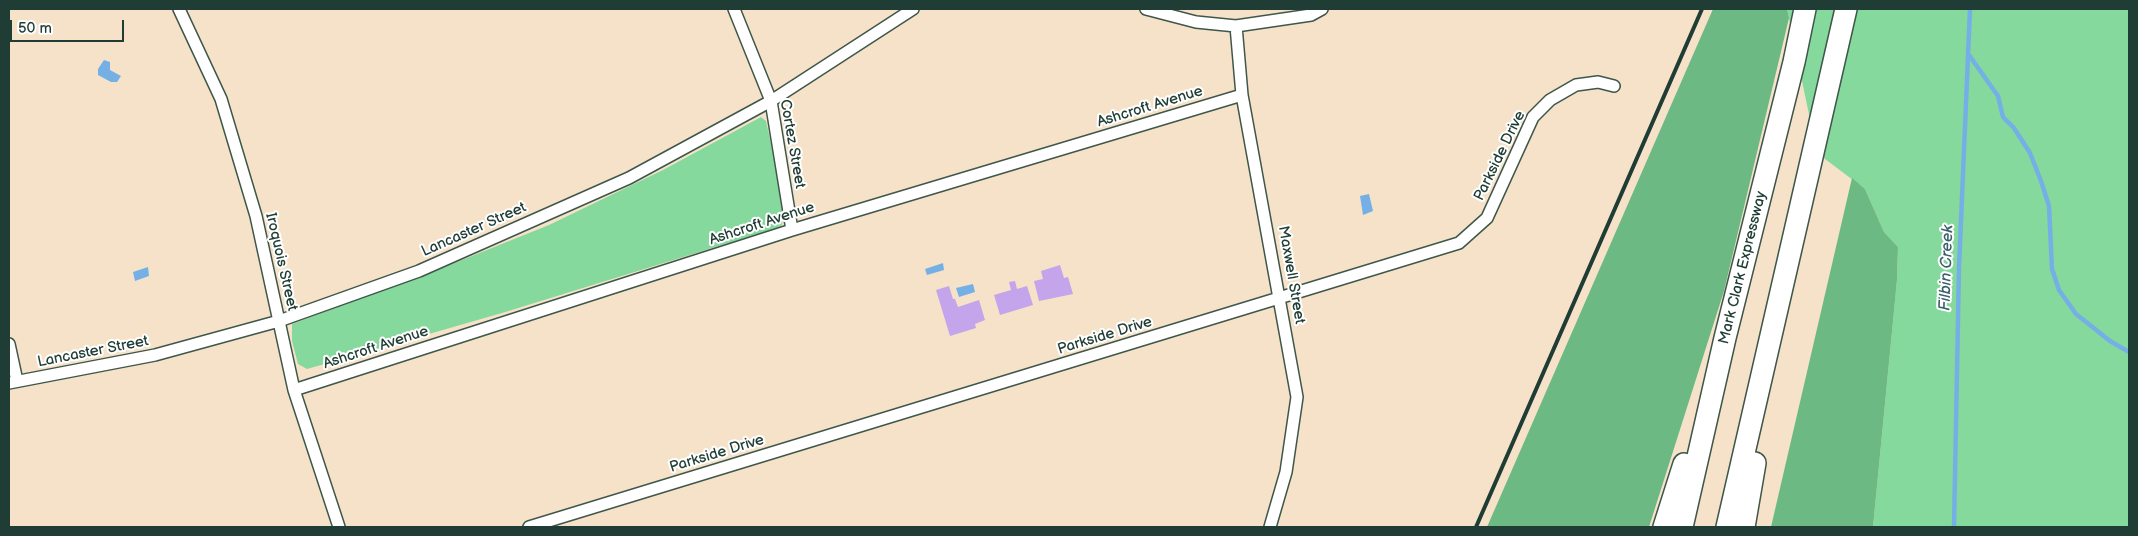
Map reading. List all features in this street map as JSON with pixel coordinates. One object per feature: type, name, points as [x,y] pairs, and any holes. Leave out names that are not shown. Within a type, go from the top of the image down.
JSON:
[{"type":"highway","name":"Mark Clark Expressway","points":[[1682,527],[1725,338],[1794,62],[1805,9]]},
{"type":"highway","points":[[1727,527],[1846,9]]},
{"type":"highway","points":[[1744,527],[1781,294]]},
{"type":"highway","points":[[1664,527],[1725,338]]},
{"type":"street","name":"Iroquois Street","points":[[183,9],[221,99],[256,216],[294,390],[339,527]]},
{"type":"street","name":"Cortez Street","points":[[734,9],[771,101],[792,230]]},
{"type":"street","name":"Lancaster Street","points":[[13,382],[155,355],[279,322],[419,271],[629,178],[771,101],[913,9]]},
{"type":"street","points":[[1146,9],[1196,22],[1236,26],[1310,15],[1322,9]]},
{"type":"street","name":"Maxwell Street","points":[[1236,26],[1242,95],[1297,397],[1286,472],[1270,527]]},
{"type":"street","name":"Parkside Drive","points":[[529,527],[1459,243],[1487,218],[1533,117],[1550,100],[1576,85],[1598,82],[1614,86]]},
{"type":"street","name":"Ashcroft Avenue","points":[[294,390],[792,230],[1242,95]]},
{"type":"street","points":[[9,344],[13,382]]},
{"type":"green space","points":[[1713,9],[1787,9],[1789,18],[1724,291],[1649,527],[1487,527]]},
{"type":"green space","points":[[1787,9],[2129,9],[2129,525],[2127,527],[1873,527],[1897,280],[1898,247],[1884,232],[1865,189],[1817,153]]},
{"type":"green space","points":[[761,117],[766,121],[784,202],[782,225],[777,228],[502,313],[307,369],[298,364],[292,341],[292,324],[442,268],[549,225],[663,170]]},
{"type":"green space","points":[[1852,178],[1865,189],[1884,232],[1898,247],[1897,280],[1873,527],[1771,527]]},
{"type":"water","points":[[104,60],[110,62],[110,70],[121,76],[117,82],[111,82],[98,75],[98,69]]},
{"type":"water","points":[[1369,194],[1373,211],[1363,215],[1360,196]]},
{"type":"water","points":[[943,263],[944,270],[927,275],[925,269]]},
{"type":"water","points":[[148,267],[149,276],[135,281],[133,272]]},
{"type":"water","points":[[973,284],[975,292],[959,297],[956,288]]},
{"type":"building","points":[[1060,265],[1064,278],[1068,277],[1073,294],[1039,301],[1034,281],[1043,279],[1041,271]]},
{"type":"building","points":[[1015,281],[1017,289],[1027,286],[1033,305],[1000,315],[994,295],[1011,290],[1009,282]]},
{"type":"building","points":[[949,286],[958,307],[979,300],[985,320],[975,324],[976,328],[950,336],[936,290]]},
{"type":"waterway","name":"Filbin Creek","points":[[1954,527],[1959,268],[1970,9]]},
{"type":"waterway","points":[[1969,55],[1998,96],[2003,117],[2014,128],[2030,153],[2041,181],[2049,206],[2052,269],[2059,290],[2076,314],[2110,341],[2129,352]]},
{"type":"railway","points":[[1476,527],[1702,9]]}]
